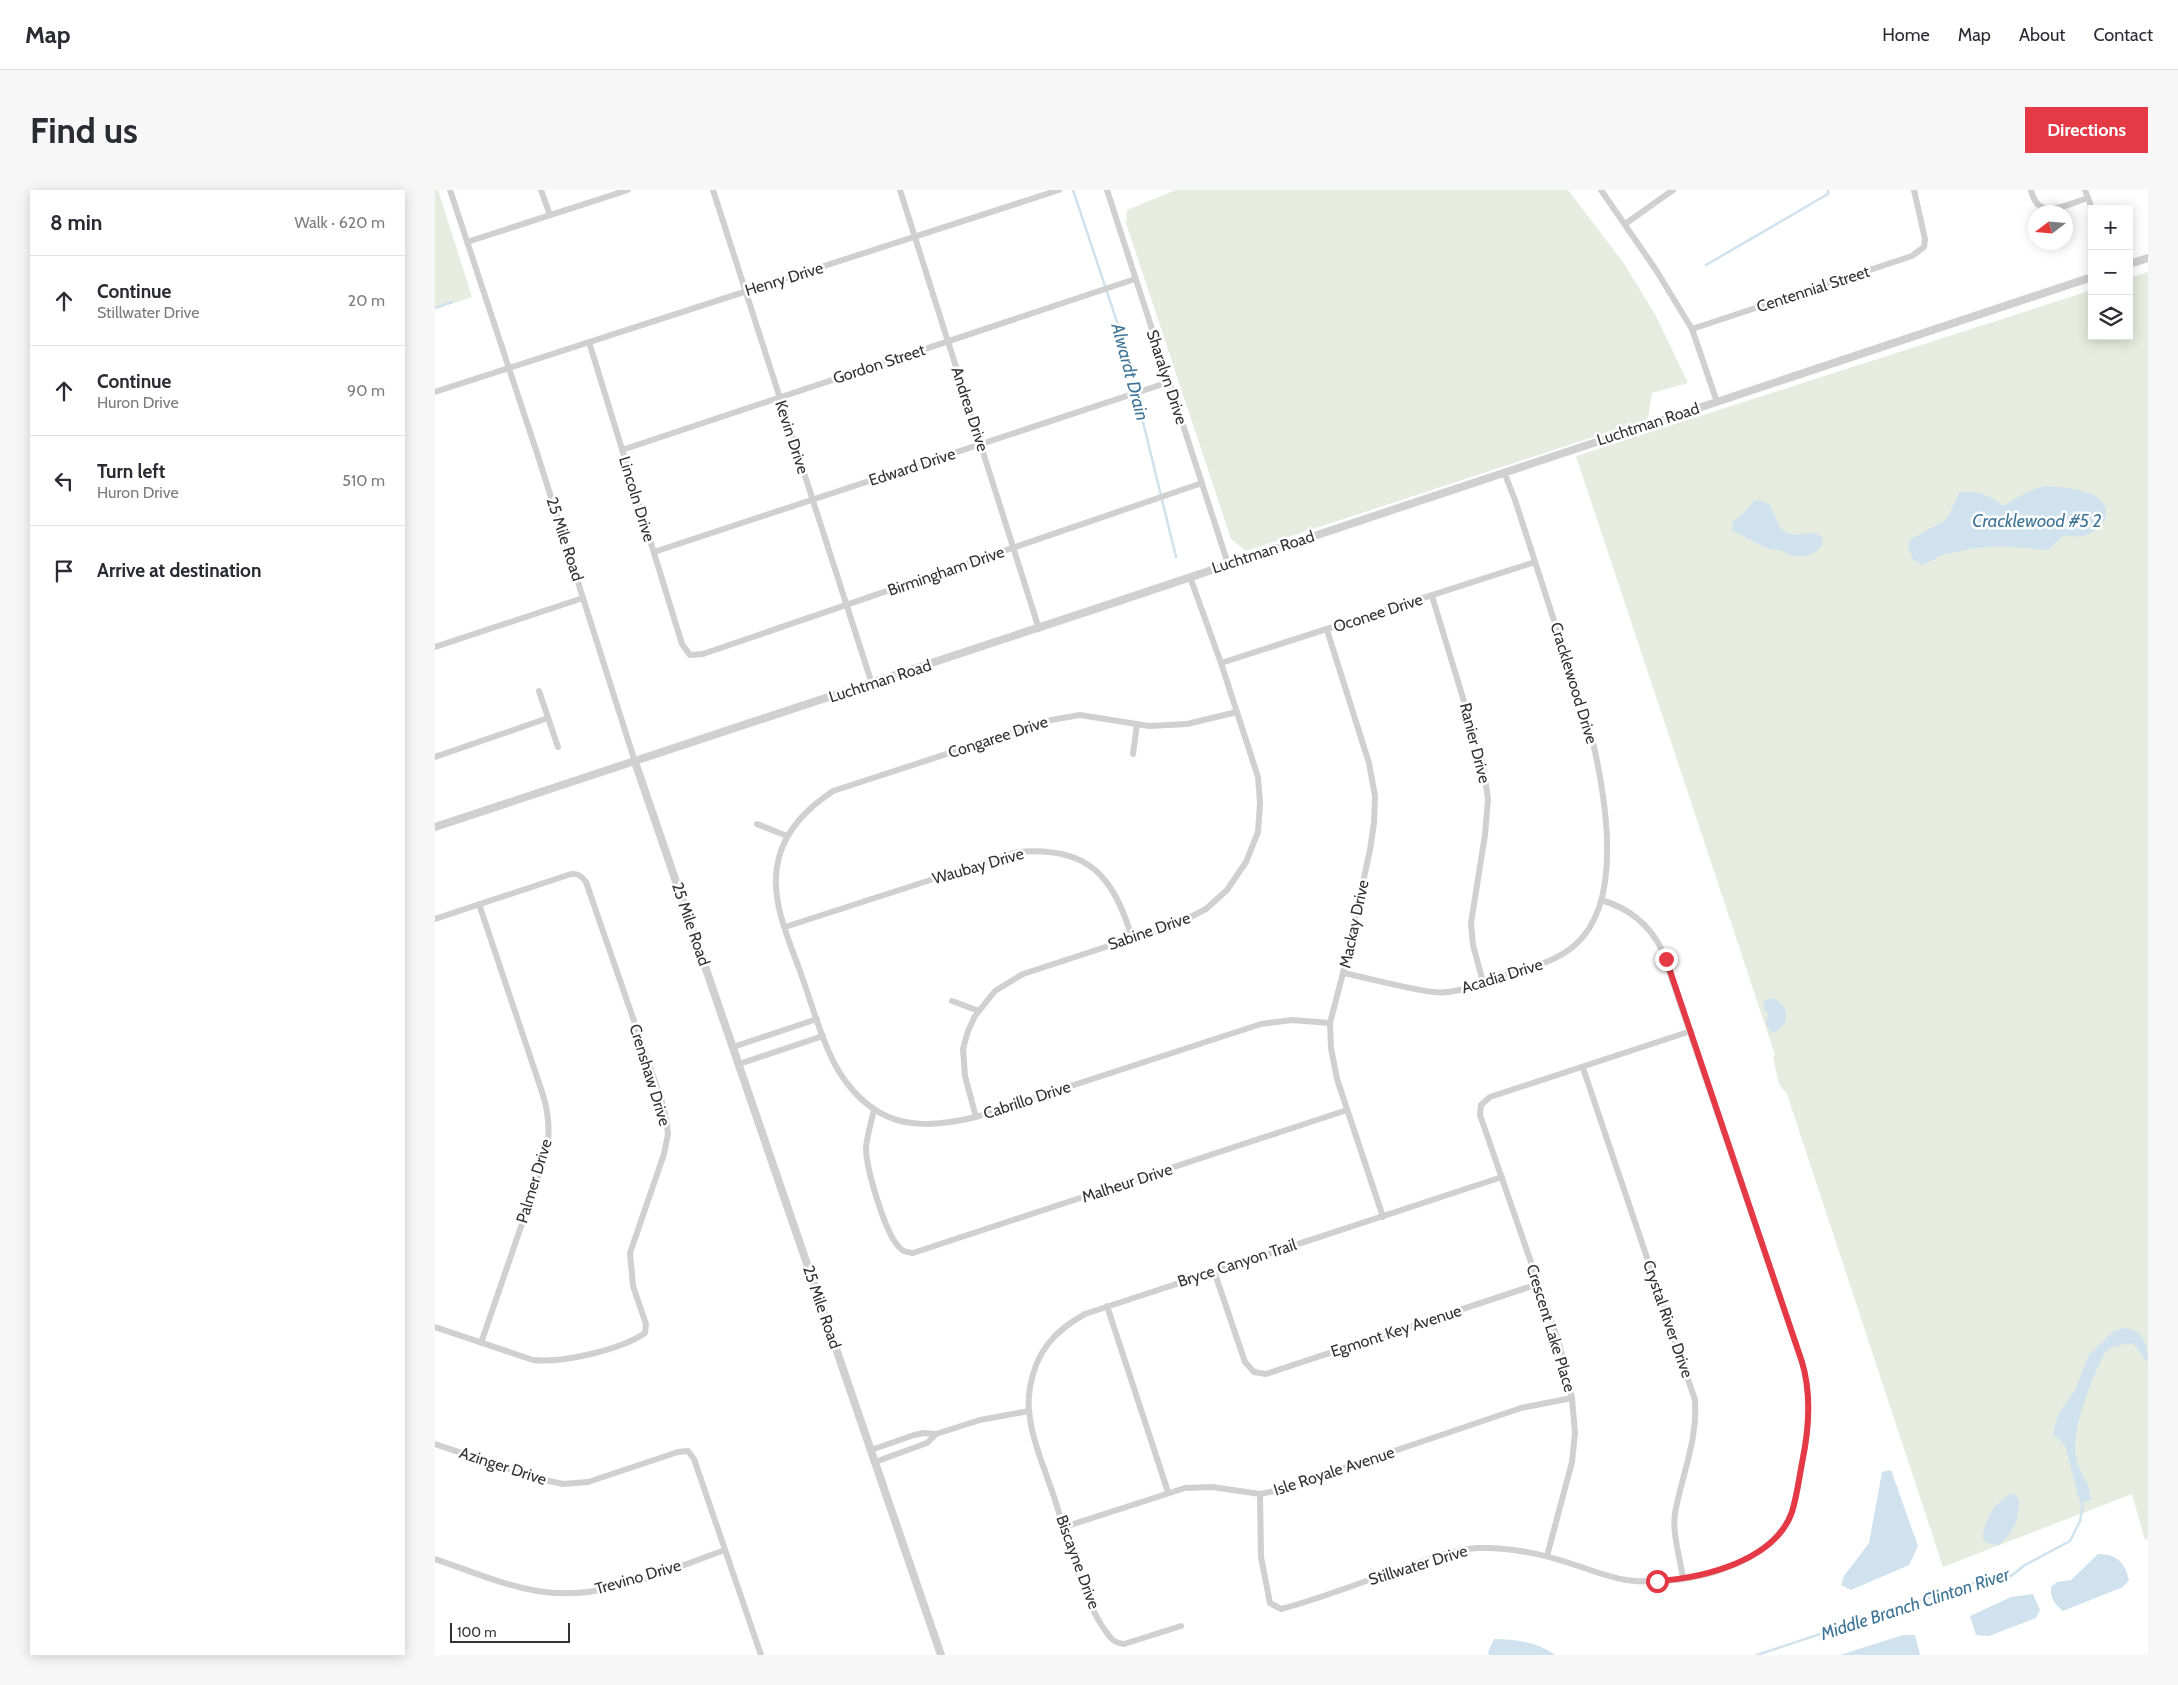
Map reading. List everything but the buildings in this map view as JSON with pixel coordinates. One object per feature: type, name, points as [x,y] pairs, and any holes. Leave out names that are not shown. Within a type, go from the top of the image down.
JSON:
[{"type":"street","name":"25 Mile Road","points":[[450,190],[635,762],[941,1655]]},
{"type":"street","points":[[541,190],[550,215]]},
{"type":"street","points":[[467,242],[628,190]]},
{"type":"street","name":"Kevin Drive","points":[[713,190],[872,684]]},
{"type":"street","name":"Andrea Drive","points":[[900,190],[1039,629]]},
{"type":"street","name":"Henry Drive","points":[[435,392],[1059,190]]},
{"type":"street","name":"Sharalyn Drive","points":[[1107,190],[1228,564]]},
{"type":"street","points":[[1601,190],[1692,329],[1717,402]]},
{"type":"street","points":[[1625,224],[1673,190]]},
{"type":"street","name":"Centennial Street","points":[[1692,329],[1912,256],[1924,247],[1925,239],[1914,190]]},
{"type":"street","points":[[2031,190],[2036,205],[2043,209],[2053,209],[2088,198]]},
{"type":"street","points":[[2085,190],[2090,205]]},
{"type":"street","points":[[2133,263],[2148,258]]},
{"type":"street","name":"Gordon Street","points":[[622,450],[1135,278]]},
{"type":"street","name":"Luchtman Road","points":[[435,828],[1039,629],[1228,564],[2088,278]]},
{"type":"street","name":"Lincoln Drive","points":[[589,342],[682,644],[690,655]]},
{"type":"street","name":"Edward Drive","points":[[654,552],[1169,382]]},
{"type":"street","name":"Cracklewood Drive","points":[[1504,472],[1592,738],[1601,777],[1607,846],[1601,900]]},
{"type":"street","name":"Birmingham Drive","points":[[690,655],[703,654],[1202,483]]},
{"type":"street","name":"Oconee Drive","points":[[1221,663],[1535,562]]},
{"type":"street","name":"Sabine Drive","points":[[976,1117],[965,1076],[963,1049],[968,1030],[979,1011],[995,991],[1023,974],[1179,923],[1206,909],[1227,890],[1246,862],[1258,832],[1260,804],[1257,777],[1221,663],[1190,577]]},
{"type":"street","name":"Ranier Drive","points":[[1432,596],[1483,764],[1488,799],[1486,826],[1471,923],[1473,945],[1483,982]]},
{"type":"street","points":[[435,647],[583,598]]},
{"type":"street","name":"Mackay Drive","points":[[1327,630],[1369,763],[1375,796],[1370,850],[1330,1023],[1334,1067],[1383,1217]]},
{"type":"street","points":[[539,691],[558,746]]},
{"type":"street","name":"Congaree Drive","points":[[785,839],[815,803],[833,791],[1051,720],[1080,715],[1149,726],[1187,724],[1237,712]]},
{"type":"street","points":[[435,756],[548,718]]},
{"type":"street","points":[[1133,754],[1137,724]]},
{"type":"street","points":[[757,824],[785,839]]},
{"type":"street","name":"Cabrillo Drive","points":[[785,839],[779,859],[776,890],[785,927],[823,1036],[839,1072],[859,1097],[874,1110],[900,1122],[950,1123],[976,1117],[1261,1024],[1291,1020],[1330,1023]]},
{"type":"street","name":"Waubay Drive","points":[[785,927],[1017,852],[1043,850],[1068,855],[1091,867],[1109,884],[1123,909],[1132,938]]},
{"type":"street","name":"Crenshaw Drive","points":[[479,904],[571,874],[579,874],[586,882],[666,1118],[668,1134],[664,1154],[630,1253],[633,1286],[647,1327],[645,1333],[619,1346],[559,1360],[533,1360],[481,1343]]},
{"type":"street","name":"Acadia Drive","points":[[1343,973],[1434,992],[1458,990],[1555,959],[1576,945],[1593,925],[1601,900]]},
{"type":"street","name":"Stillwater Drive","points":[[1260,1494],[1261,1556],[1270,1603],[1274,1607],[1281,1609],[1435,1557],[1476,1548],[1519,1549],[1625,1580],[1657,1581],[1683,1578],[1715,1571],[1744,1560],[1776,1538],[1785,1526],[1792,1512],[1805,1449],[1808,1410],[1806,1379],[1802,1362],[1666,959],[1658,941],[1648,928],[1624,908],[1601,900]]},
{"type":"street","points":[[435,919],[479,904]]},
{"type":"street","name":"Palmer Drive","points":[[479,904],[543,1095],[549,1125],[547,1151],[481,1343]]},
{"type":"street","points":[[951,1000],[979,1011]]},
{"type":"street","points":[[733,1047],[817,1019]]},
{"type":"street","points":[[1583,1068],[1691,1031]]},
{"type":"street","points":[[739,1064],[823,1036]]},
{"type":"street","name":"Crescent Lake Place","points":[[1547,1556],[1572,1462],[1575,1434],[1572,1398],[1559,1343],[1480,1115],[1481,1105],[1490,1097],[1583,1068]]},
{"type":"street","name":"Crystal River Drive","points":[[1583,1068],[1695,1400],[1696,1416],[1692,1444],[1675,1514],[1683,1578]]},
{"type":"street","name":"Malheur Drive","points":[[874,1110],[868,1131],[867,1163],[883,1215],[898,1247],[905,1252],[913,1253],[1347,1110]]},
{"type":"street","name":"Bryce Canyon Trail","points":[[1029,1410],[1029,1388],[1035,1364],[1047,1344],[1065,1325],[1085,1314],[1502,1177]]},
{"type":"street","name":"Egmont Key Avenue","points":[[1213,1271],[1242,1355],[1254,1372],[1266,1374],[1538,1284]]},
{"type":"street","points":[[1107,1306],[1168,1492]]},
{"type":"street","points":[[435,1327],[481,1343]]},
{"type":"street","name":"Isle Royale Avenue","points":[[1064,1527],[1168,1492],[1202,1486],[1260,1494],[1293,1486],[1521,1408],[1572,1398]]},
{"type":"street","points":[[871,1450],[914,1435],[924,1433],[936,1434],[980,1420],[1029,1410]]},
{"type":"street","name":"Biscayne Drive","points":[[1029,1410],[1035,1440],[1087,1595],[1111,1639],[1117,1643],[1124,1644],[1181,1626]]},
{"type":"street","points":[[875,1462],[927,1443],[936,1434]]},
{"type":"street","name":"Azinger Drive","points":[[435,1444],[540,1479],[563,1484],[588,1482],[678,1452],[688,1452],[693,1459],[725,1550]]},
{"type":"street","points":[[725,1550],[761,1655]]},
{"type":"street","name":"Trevino Drive","points":[[435,1559],[516,1586],[558,1594],[582,1593],[624,1585],[725,1550]]},
{"type":"shaded area","points":[[435,190],[438,190],[472,297],[435,309]]},
{"type":"shaded area","points":[[1176,190],[1568,190],[1623,262],[1656,316],[1688,383],[1652,393],[1648,419],[1246,551],[1231,539],[1126,223],[1127,210]]},
{"type":"shaded area","points":[[2148,272],[2148,1539],[2145,1540],[2132,1494],[1943,1567],[1786,1091],[1779,1084],[1773,1057],[1775,1055],[1576,456],[2088,291],[2088,340],[2133,340],[2133,277]]},
{"type":"water","name":"Cracklewood #5 2","points":[[2045,486],[2064,487],[2095,496],[2102,501],[2105,507],[2105,519],[2096,529],[2083,536],[2063,536],[2048,550],[2001,546],[1975,548],[1945,554],[1922,565],[1913,559],[1908,547],[1911,539],[1944,521],[1949,515],[1959,493],[1977,492],[1994,499],[2003,506],[2027,492]]},
{"type":"water","points":[[1760,500],[1770,505],[1781,530],[1792,535],[1816,533],[1823,539],[1817,551],[1808,555],[1792,556],[1780,550],[1767,548],[1732,530],[1733,521],[1741,516],[1754,501]]},
{"type":"water","points":[[1773,998],[1783,1006],[1786,1016],[1782,1026],[1772,1033],[1766,1024],[1768,1014],[1764,1009],[1763,1002]]},
{"type":"water","points":[[2123,1328],[2136,1331],[2143,1339],[2146,1344],[2148,1363],[2131,1343],[2112,1347],[2105,1352],[2084,1403],[2077,1432],[2075,1445],[2077,1463],[2089,1487],[2091,1500],[2080,1503],[2065,1445],[2053,1434],[2058,1415],[2075,1390],[2089,1355],[2114,1331]]},
{"type":"water","points":[[1891,1470],[1918,1546],[1909,1565],[1851,1590],[1841,1585],[1844,1576],[1869,1543],[1882,1472]]},
{"type":"water","points":[[2014,1493],[2019,1500],[2015,1525],[1999,1545],[1987,1543],[1982,1537],[1992,1510],[2001,1500]]},
{"type":"water","points":[[2098,1554],[2115,1557],[2119,1560],[2125,1568],[2129,1580],[2123,1587],[2063,1611],[2051,1595],[2051,1587],[2057,1582],[2071,1580]]},
{"type":"water","points":[[2033,1594],[2040,1610],[2036,1618],[1989,1636],[1976,1635],[1970,1616],[2011,1597]]},
{"type":"water","points":[[1903,1635],[1915,1635],[1920,1655],[1840,1655]]},
{"type":"water","points":[[1494,1639],[1526,1642],[1541,1647],[1555,1655],[1489,1655],[1488,1652]]},
{"type":"waterway","name":"Alwardt Drain","points":[[1073,190],[1123,340],[1176,557]]},
{"type":"waterway","points":[[1706,265],[1828,194],[1828,190]]},
{"type":"waterway","points":[[435,308],[452,302]]},
{"type":"waterway","name":"Middle Branch Clinton River","points":[[1757,1655],[2003,1573],[2011,1576],[2025,1565],[2070,1541],[2080,1521],[2083,1504],[2081,1499]]},
{"type":"route","points":[[1657,1581],[1715,1571],[1744,1560],[1776,1538],[1792,1512],[1805,1449],[1808,1418],[1805,1371],[1666,959]]}]
